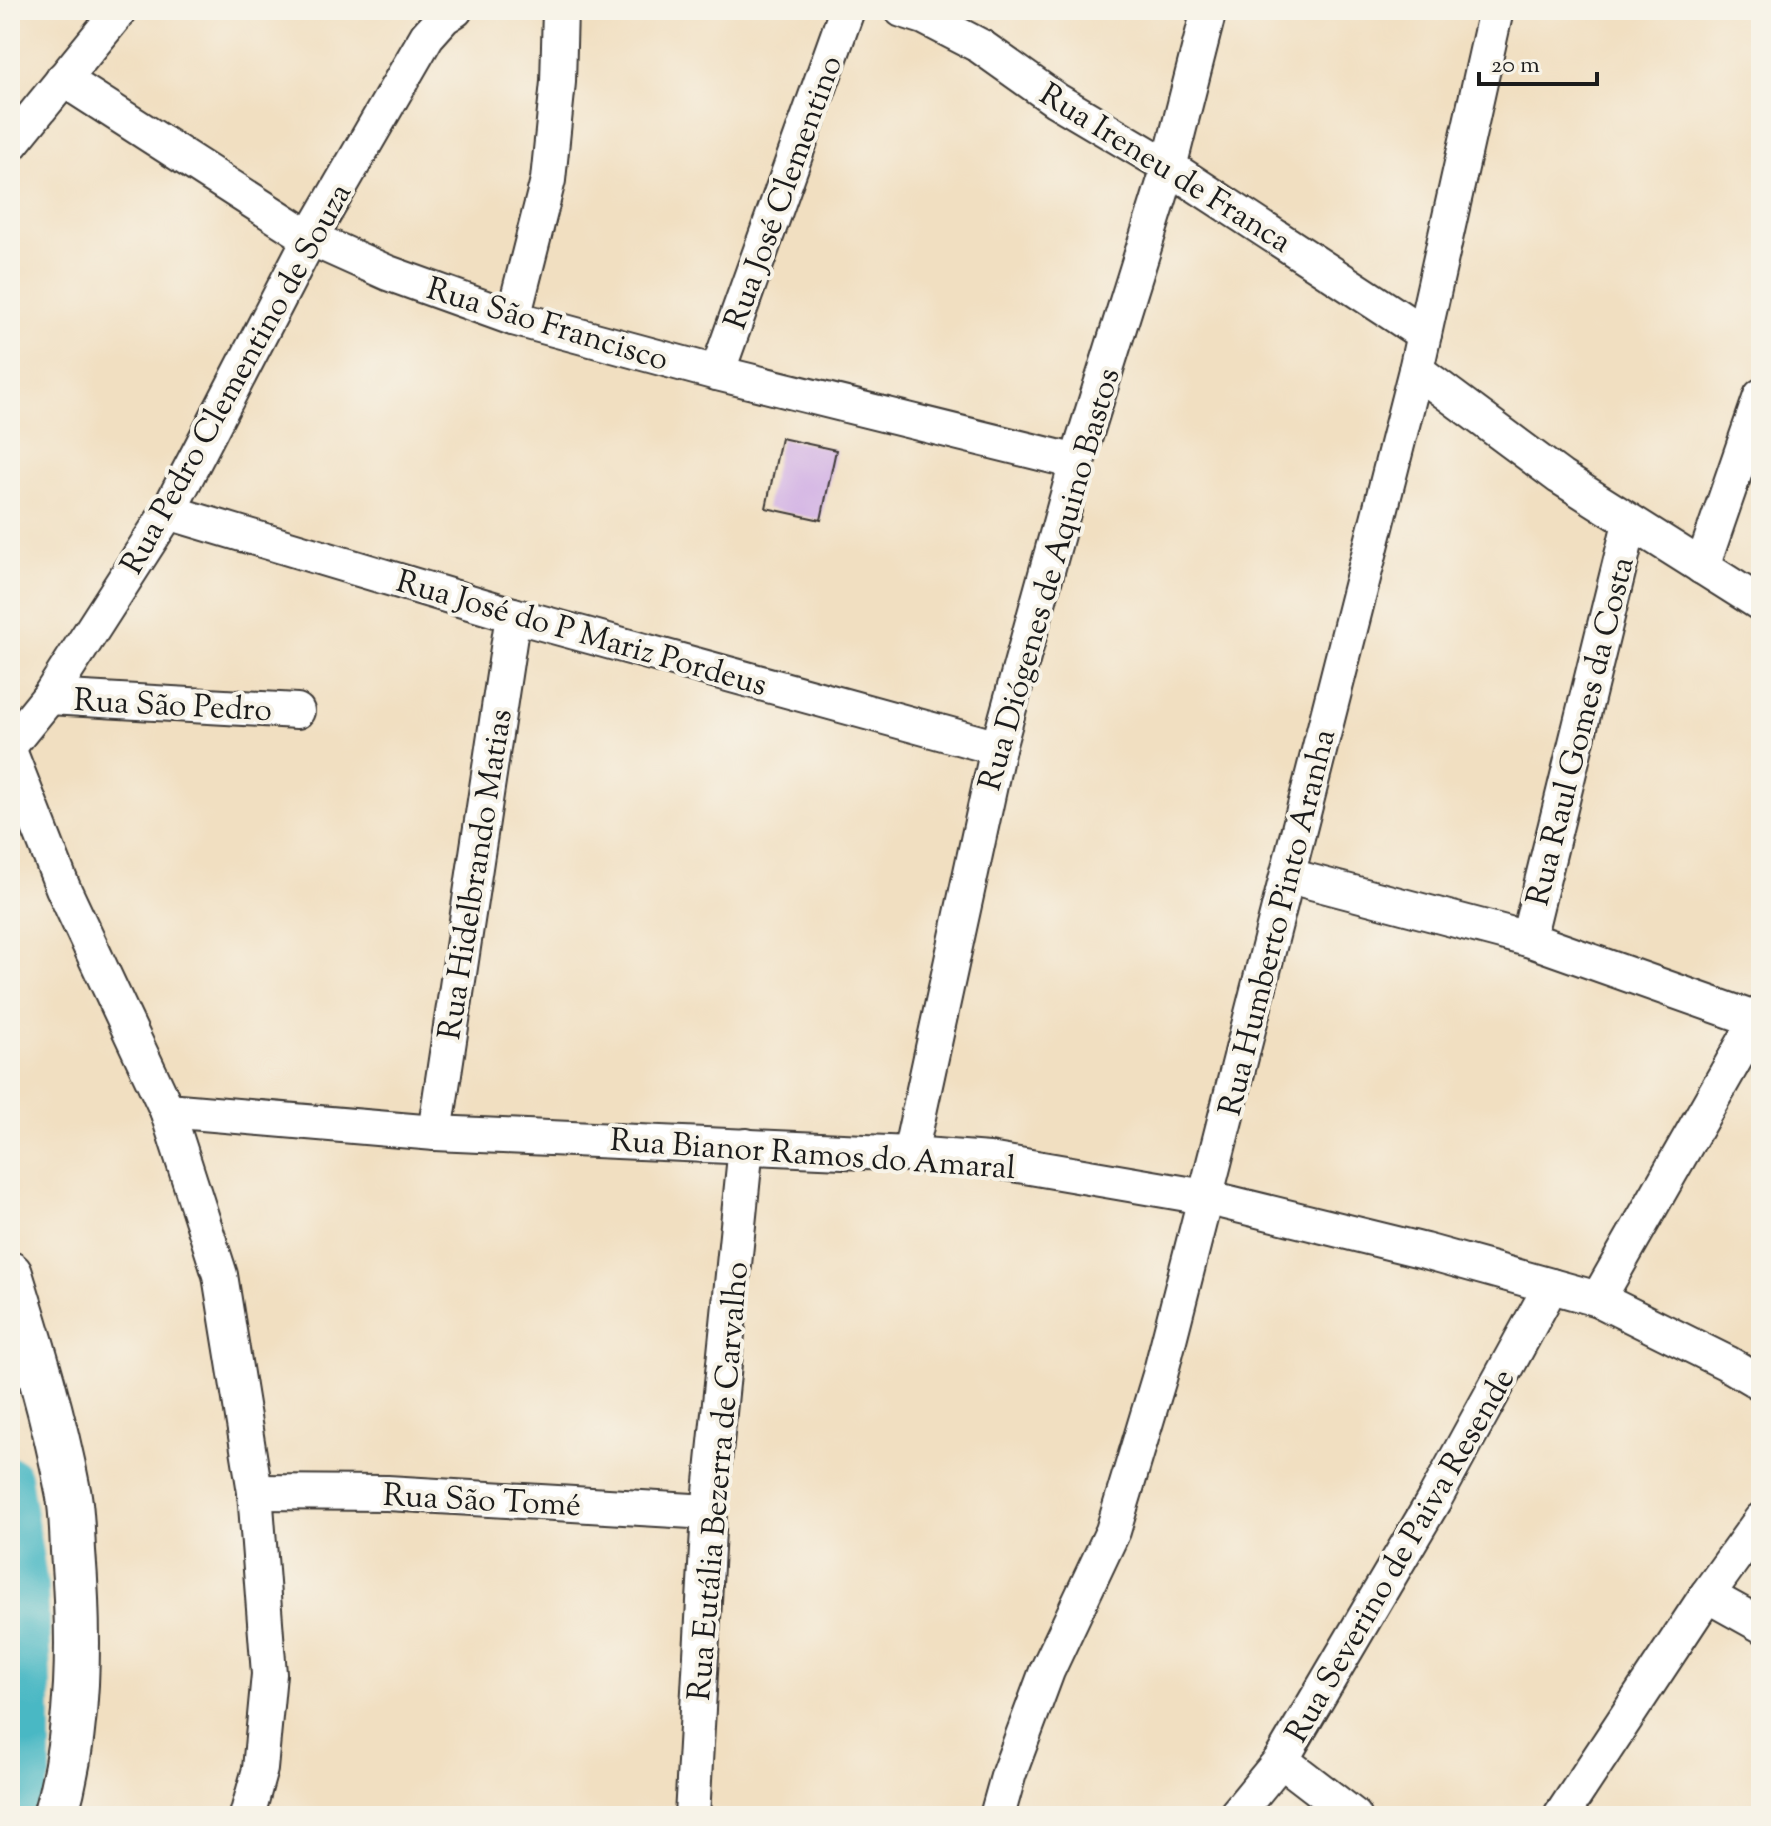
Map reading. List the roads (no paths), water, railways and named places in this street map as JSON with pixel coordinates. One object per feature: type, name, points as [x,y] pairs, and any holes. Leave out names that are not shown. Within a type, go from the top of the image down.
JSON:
[{"type":"street","points":[[10,145],[120,10]]},
{"type":"street","name":"Rua Pedro Clementino de Souza","points":[[10,745],[49,697],[168,512],[310,238],[427,36],[455,10]]},
{"type":"street","points":[[513,318],[548,180],[558,82],[560,10]]},
{"type":"street","name":"Rua José Clementino","points":[[717,373],[847,10]]},
{"type":"street","name":"Rua Ireneu de Franca","points":[[902,10],[924,17],[980,46],[1056,100],[1169,167],[1424,334]]},
{"type":"street","name":"Rua Diógenes de Aquino Bastos","points":[[910,1154],[998,748],[1077,462],[1169,167],[1209,10]]},
{"type":"street","name":"Rua Humberto Pinto Aranha","points":[[997,1816],[1009,1773],[1047,1671],[1113,1531],[1160,1375],[1416,370],[1496,10]]},
{"type":"street","name":"Rua São Francisco","points":[[63,79],[310,238],[388,273],[513,318],[717,373],[1077,462]]},
{"type":"street","points":[[1416,370],[1560,477],[1761,604]]},
{"type":"street","points":[[1702,567],[1761,396]]},
{"type":"street","name":"Rua José do P Mariz Pordeus","points":[[168,512],[513,615],[998,748]]},
{"type":"street","name":"Rua Raul Gomes da Costa","points":[[1528,939],[1630,523]]},
{"type":"street","name":"Rua Hidelbrando Matias","points":[[435,1133],[513,615]]},
{"type":"street","name":"Rua São Pedro","points":[[49,697],[297,711]]},
{"type":"street","points":[[10,753],[63,888],[167,1110],[220,1275],[255,1492],[269,1674],[260,1769],[247,1816]]},
{"type":"street","points":[[1289,876],[1528,939],[1759,1016],[1598,1299]]},
{"type":"street","name":"Rua Bianor Ramos do Amaral","points":[[167,1110],[435,1133],[989,1160],[1205,1197],[1425,1251],[1598,1299],[1761,1383]]},
{"type":"street","name":"Rua Eutália Bezerra de Carvalho","points":[[692,1816],[709,1512],[746,1146]]},
{"type":"street","points":[[10,1274],[41,1373],[69,1493],[78,1610],[72,1731],[55,1816]]},
{"type":"street","name":"Rua Severino de Paiva Resende","points":[[1235,1816],[1281,1760],[1434,1500],[1551,1286]]},
{"type":"street","name":"Rua São Tomé","points":[[255,1492],[387,1493],[709,1512]]},
{"type":"street","points":[[1561,1816],[1707,1595],[1761,1520]]},
{"type":"street","points":[[1707,1595],[1761,1625]]},
{"type":"street","points":[[1281,1760],[1354,1816]]},
{"type":"waterway","points":[[10,1478],[27,1587],[30,1684],[30,1771],[18,1816]]}]
